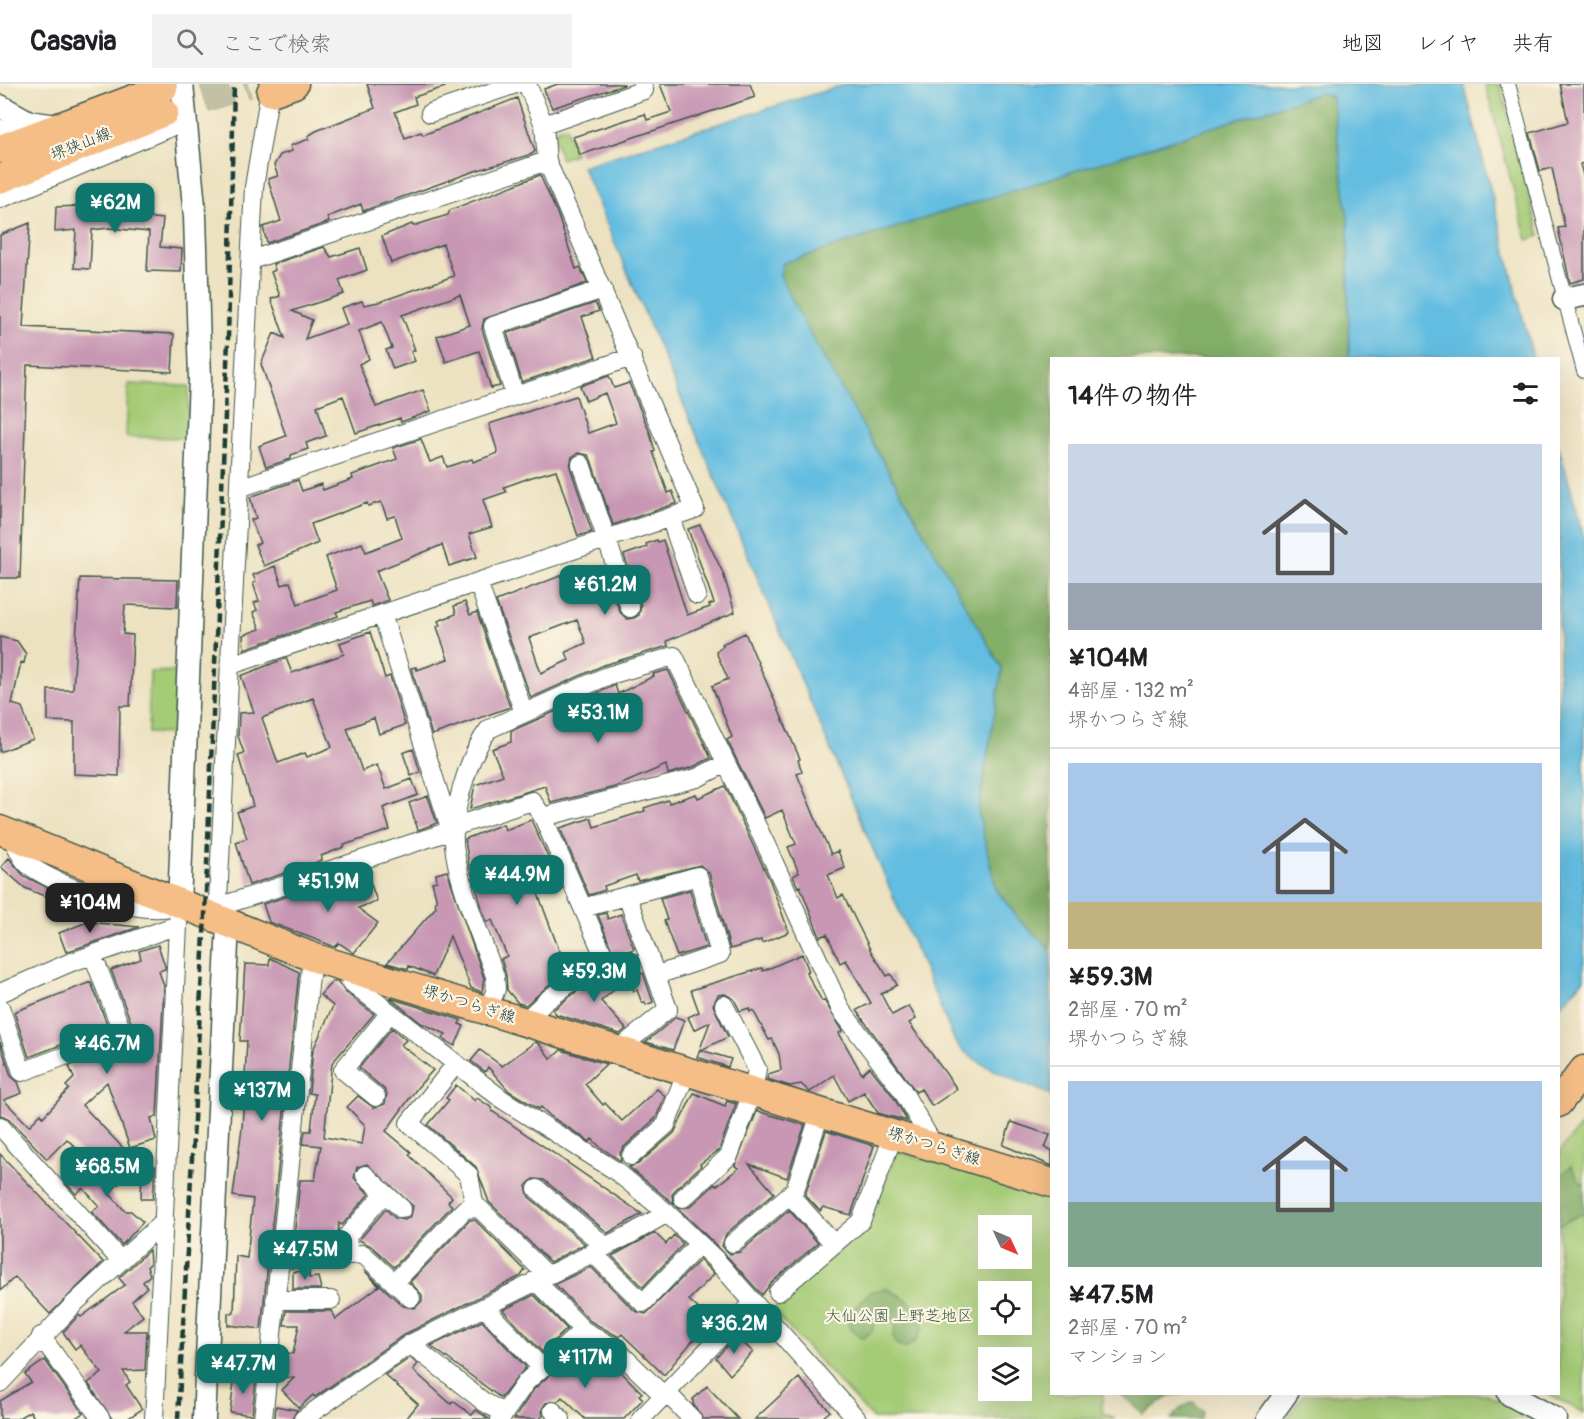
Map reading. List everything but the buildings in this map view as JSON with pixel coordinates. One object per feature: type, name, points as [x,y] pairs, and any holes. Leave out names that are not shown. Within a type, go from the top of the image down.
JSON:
[{"type":"main road","name":"堺狭山線","points":[[0,149],[50,138],[174,101]]},
{"type":"main road","name":"堺狭山線","points":[[0,179],[50,138]]},
{"type":"main road","name":"堺かつらぎ線","points":[[5,832],[179,915],[221,917],[312,957],[1050,1182]]},
{"type":"main road","points":[[1560,1100],[1584,1070]]},
{"type":"street","points":[[430,113],[516,84]]},
{"type":"street","points":[[231,665],[695,509],[547,161],[544,125],[527,84]]},
{"type":"street","points":[[544,125],[644,90],[642,84]]},
{"type":"street","points":[[1508,84],[1574,297],[1584,371]]},
{"type":"street","points":[[204,1419],[231,665],[254,187],[279,87]]},
{"type":"street","points":[[0,199],[174,101],[198,274],[200,427],[165,1220],[151,1417]]},
{"type":"street","points":[[0,106],[29,122],[50,138]]},
{"type":"street","points":[[0,129],[50,138]]},
{"type":"street","points":[[0,158],[50,138]]},
{"type":"street","points":[[250,260],[547,161]]},
{"type":"street","points":[[515,396],[493,326],[603,289]]},
{"type":"street","points":[[239,489],[632,357]]},
{"type":"street","points":[[581,464],[630,608]]},
{"type":"street","points":[[670,517],[697,595]]},
{"type":"street","points":[[478,582],[524,713]]},
{"type":"street","points":[[382,614],[454,829]]},
{"type":"street","points":[[488,1010],[496,989],[495,976],[454,850],[454,829],[464,782],[480,741],[489,729],[607,676],[674,656],[842,1010],[902,1090],[934,1146]]},
{"type":"street","points":[[543,817],[697,778],[726,763]]},
{"type":"street","points":[[221,917],[532,801],[543,817],[603,954],[599,961],[546,1001],[525,1021]]},
{"type":"street","points":[[583,908],[698,876],[720,954],[657,975]]},
{"type":"street","points":[[619,1049],[668,1009],[627,896]]},
{"type":"street","points":[[0,993],[93,955],[179,915]]},
{"type":"street","points":[[0,1007],[22,1072],[123,1034],[93,955]]},
{"type":"street","points":[[263,1419],[312,957]]},
{"type":"street","points":[[349,967],[352,983],[389,1014],[503,1100],[616,1171],[667,1213],[753,1303],[848,1416]]},
{"type":"street","points":[[683,1198],[729,1156],[753,1090],[757,1069],[724,1005]]},
{"type":"street","points":[[376,1097],[343,1070],[389,1014]]},
{"type":"street","points":[[455,1065],[409,1123],[469,1175],[476,1208]]},
{"type":"street","points":[[632,1156],[666,1125],[687,1070]]},
{"type":"street","points":[[733,1243],[795,1190],[821,1111]]},
{"type":"street","points":[[0,1126],[121,1261]]},
{"type":"street","points":[[778,1292],[861,1221],[894,1134]]},
{"type":"street","points":[[365,1175],[402,1209]]},
{"type":"street","points":[[537,1189],[598,1248],[643,1304],[699,1244]]},
{"type":"street","points":[[349,1253],[347,1236],[384,1194]]},
{"type":"street","points":[[790,1195],[834,1244]]},
{"type":"street","points":[[394,1283],[465,1209],[479,1208],[541,1277],[583,1330],[615,1348],[692,1419]]},
{"type":"street","points":[[311,1418],[410,1344],[598,1248],[631,1234],[667,1213]]},
{"type":"street","points":[[0,1383],[41,1336],[165,1220]]},
{"type":"street","points":[[280,1260],[349,1253],[363,1254],[411,1298]]},
{"type":"street","points":[[275,1300],[331,1300]]},
{"type":"street","points":[[641,1419],[753,1303]]},
{"type":"street","points":[[484,1307],[542,1368]]},
{"type":"street","points":[[410,1344],[502,1416],[526,1382],[583,1330]]},
{"type":"street","points":[[41,1336],[101,1419]]},
{"type":"street","points":[[1268,1419],[1285,1395]]},
{"type":"street","points":[[1511,1395],[1555,1419]]},
{"type":"green space","points":[[1485,84],[1500,84],[1540,236],[1527,240]]},
{"type":"green space","points":[[1321,93],[1332,97],[1348,218],[1349,357],[1050,357],[1050,949],[1020,921],[996,889],[978,811],[1002,669],[806,327],[780,276],[783,263]]},
{"type":"green space","points":[[566,126],[575,154],[561,159],[554,136],[557,129]]},
{"type":"green space","points":[[128,384],[189,386],[187,438],[126,437]]},
{"type":"green space","points":[[176,671],[175,734],[148,733],[150,672]]},
{"type":"green space","points":[[1584,1122],[1584,1413],[1550,1395],[1560,1395],[1560,1151]]},
{"type":"green space","name":"大仙公園 上野芝地区","points":[[897,1151],[1050,1196],[1050,1395],[1103,1395],[1102,1412],[1115,1419],[873,1419],[772,1310],[869,1223]]},
{"type":"green space","points":[[1571,1166],[1581,1184],[1584,1183],[1584,1213],[1560,1225],[1560,1176]]},
{"type":"green space","points":[[886,1288],[910,1303],[921,1320],[923,1328],[915,1342],[905,1348],[896,1344],[893,1336],[896,1325],[889,1314],[876,1308],[871,1315],[874,1324],[872,1332],[862,1338],[850,1328],[847,1316],[870,1292]]},
{"type":"green space","points":[[1122,1395],[1171,1395],[1143,1414]]},
{"type":"green space","points":[[1303,1395],[1489,1395],[1534,1419],[1286,1419]]},
{"type":"green space","points":[[1193,1402],[1202,1411],[1200,1419],[1171,1419],[1180,1409]]},
{"type":"water","points":[[847,84],[1464,84],[1533,357],[1349,357],[1348,218],[1332,97],[1321,93],[783,263],[780,276],[806,327],[1002,669],[978,811],[996,889],[1020,921],[1050,949],[1050,1095],[989,1068],[956,1044],[582,166]]},
{"type":"water","points":[[1560,451],[1584,537],[1584,979],[1560,1007]]},
{"type":"tunnel","points":[[164,112],[248,84]]},
{"type":"railway","points":[[178,1419],[205,915],[228,339],[234,84]]}]
